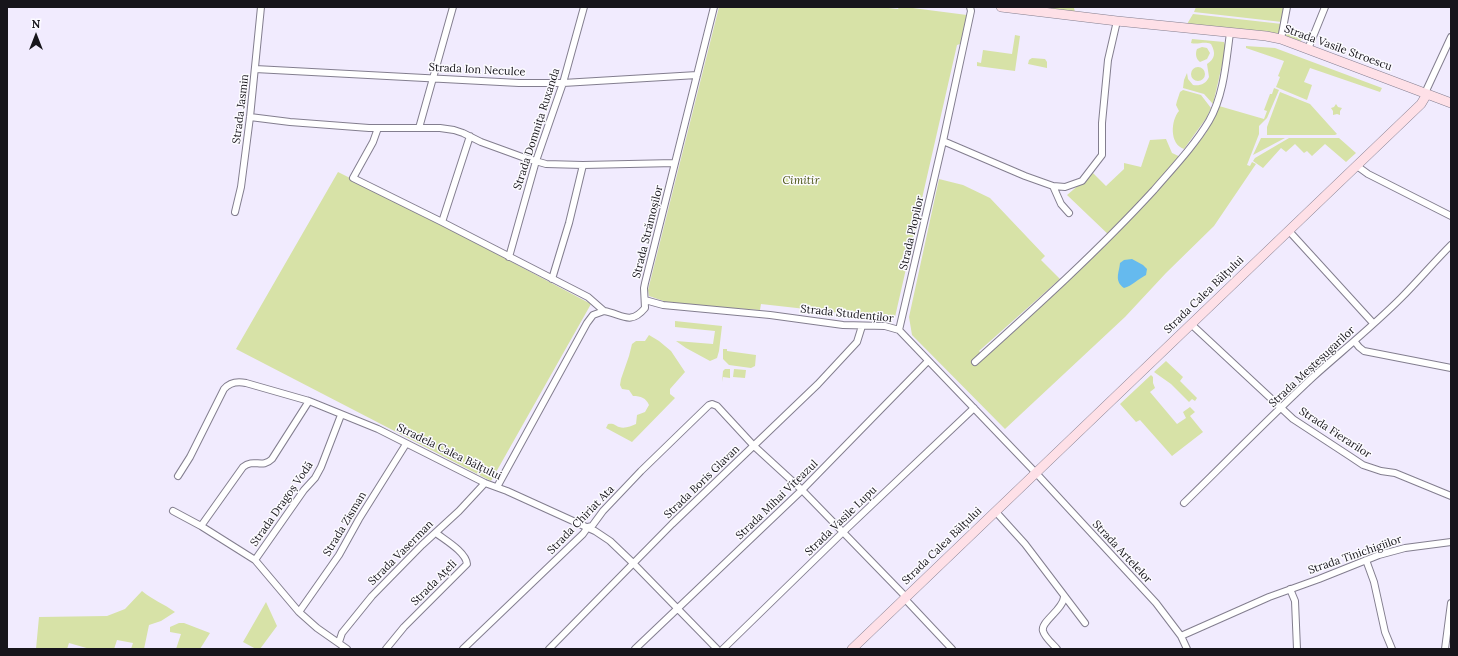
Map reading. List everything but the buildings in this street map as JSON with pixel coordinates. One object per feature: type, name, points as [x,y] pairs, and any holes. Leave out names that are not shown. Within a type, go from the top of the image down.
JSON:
[{"type":"main road","name":"Strada Vasile Stroescu","points":[[1001,7],[1117,21],[1266,36],[1281,39],[1451,103]]},
{"type":"main road","name":"Strada Calea Bălțului","points":[[852,649],[1422,104],[1426,93]]},
{"type":"street","name":"Strada Jasmin","points":[[235,212],[241,187],[250,117],[261,7]]},
{"type":"street","points":[[419,128],[453,7]]},
{"type":"street","name":"Strada Domnița Ruxanda","points":[[508,257],[536,161],[563,84],[584,7]]},
{"type":"street","name":"Strada Strămoșilor","points":[[604,311],[624,318],[630,318],[640,313],[645,308],[644,288],[714,7]]},
{"type":"street","name":"Strada Plopilor","points":[[900,330],[943,141],[971,11],[970,7]]},
{"type":"street","points":[[1281,39],[1287,7]]},
{"type":"street","points":[[1308,49],[1325,7]]},
{"type":"street","points":[[943,141],[1025,176],[1053,186],[1065,187],[1082,181],[1102,156],[1102,122],[1108,60],[1117,21]]},
{"type":"street","points":[[974,362],[1050,294],[1138,207],[1179,162],[1209,121],[1215,106],[1222,85],[1230,33]]},
{"type":"street","points":[[1426,93],[1451,37]]},
{"type":"street","name":"Strada Ion Neculce","points":[[255,69],[432,78],[494,83],[563,84],[697,75]]},
{"type":"street","points":[[250,117],[290,122],[378,128],[454,130],[481,142],[546,164],[583,165],[675,163]]},
{"type":"street","points":[[378,128],[373,142],[353,178],[588,297],[604,311],[593,315],[587,323],[497,488]]},
{"type":"street","points":[[442,222],[470,136]]},
{"type":"street","points":[[552,278],[569,223],[583,165]]},
{"type":"street","points":[[1357,166],[1368,174],[1451,216]]},
{"type":"street","points":[[1053,186],[1061,204],[1069,213]]},
{"type":"street","points":[[1289,231],[1373,323]]},
{"type":"street","name":"Strada Meșteșugarilor","points":[[1184,503],[1280,409],[1314,377],[1355,342],[1373,323],[1402,297],[1451,245]]},
{"type":"street","name":"Strada Studenților","points":[[645,300],[663,305],[770,315],[843,325],[885,326],[900,330],[1036,473]]},
{"type":"street","name":"Strada Fierarilor","points":[[1191,324],[1280,409],[1362,465],[1381,471],[1395,473],[1451,496]]},
{"type":"street","name":"Strada Boris Glavan","points":[[549,649],[672,524],[818,384],[857,342],[862,326]]},
{"type":"street","points":[[1355,342],[1364,351],[1451,368]]},
{"type":"street","name":"Strada Mihai Viteazul","points":[[635,649],[802,490],[928,361]]},
{"type":"street","name":"Stradela Calea Bălțului","points":[[178,476],[190,457],[224,389],[228,385],[239,382],[246,383],[309,401],[341,415],[378,428],[406,444],[485,483],[588,527],[610,541],[717,649]]},
{"type":"street","points":[[201,526],[243,467],[252,462],[262,464],[269,462],[272,459],[309,401]]},
{"type":"street","name":"Strada Chiriat Ata","points":[[463,649],[583,534],[588,527],[592,526],[603,511],[705,407],[712,404],[716,406],[754,446]]},
{"type":"street","name":"Strada Vasile Lupu","points":[[723,649],[842,533],[974,408]]},
{"type":"street","name":"Strada Dragoș Vodă","points":[[255,560],[304,490],[315,478],[341,415]]},
{"type":"street","name":"Strada Zisman","points":[[298,612],[339,555],[359,519],[406,444]]},
{"type":"street","points":[[754,446],[802,490],[905,598]]},
{"type":"street","name":"Strada Artelelor","points":[[1036,473],[1156,603],[1181,636],[1187,649]]},
{"type":"street","name":"Strada Vaserman","points":[[339,642],[342,632],[368,601],[422,545],[459,511],[485,483]]},
{"type":"street","points":[[173,511],[201,526],[255,560],[298,612],[317,628],[347,649]]},
{"type":"street","name":"Strada Calea Bălțului","points":[[996,512],[1025,544],[1064,597],[1085,622]]},
{"type":"street","name":"Strada Ațeli","points":[[386,649],[404,627],[466,564],[466,559],[460,552],[436,533]]},
{"type":"street","name":"Strada Tinichigiilor","points":[[1181,636],[1290,588],[1319,579],[1366,560],[1404,548],[1451,542]]},
{"type":"street","points":[[1366,560],[1374,582],[1385,632],[1392,649]]},
{"type":"street","points":[[1290,588],[1295,601],[1297,649]]},
{"type":"street","points":[[1057,649],[1047,638],[1043,631],[1043,627],[1046,621],[1061,607],[1064,602],[1064,597]]},
{"type":"street","name":"Strada Calea Bălțului","points":[[905,598],[952,649]]},
{"type":"street","points":[[1445,649],[1451,603]]},
{"type":"green space","name":"Cimitir","points":[[719,7],[879,7],[898,9],[899,7],[905,7],[967,15],[960,44],[957,45],[895,317],[868,316],[761,304],[760,310],[672,304],[649,296],[648,290]]},
{"type":"green space","points":[[1039,7],[1074,8],[1075,12]]},
{"type":"green space","points":[[1196,7],[1285,7],[1282,22],[1194,12]]},
{"type":"green space","points":[[1193,14],[1282,24],[1280,33],[1277,35],[1187,24]]},
{"type":"green space","points":[[1286,33],[1305,38],[1300,41],[1286,36]]},
{"type":"green space","points":[[1015,35],[1020,36],[1015,71],[977,66],[977,62],[981,63],[983,50],[1012,54]]},
{"type":"green space","points":[[1192,39],[1224,42],[1226,48],[1213,104],[1204,94],[1183,88],[1187,73],[1188,79],[1193,85],[1200,85],[1206,81],[1209,77],[1207,64],[1214,56],[1214,50],[1211,44],[1191,43]]},
{"type":"green space","points":[[1246,46],[1275,48],[1382,88],[1380,92],[1310,68],[1304,82],[1312,85],[1307,100],[1276,87],[1280,77],[1278,76],[1284,61],[1246,48]]},
{"type":"green space","points":[[1202,47],[1207,48],[1210,53],[1207,59],[1200,62],[1196,53],[1197,49]]},
{"type":"green space","points":[[1032,58],[1045,59],[1047,62],[1047,68],[1028,64],[1029,60]]},
{"type":"green space","points":[[1195,67],[1201,67],[1205,71],[1205,77],[1201,81],[1195,81],[1191,77],[1191,71]]},
{"type":"green space","points":[[1274,88],[1279,90],[1267,118],[1259,126],[1259,134],[1247,165],[1250,166],[1252,162],[1256,164],[1214,226],[1166,273],[1125,317],[1005,429],[912,335],[909,317],[939,179],[963,185],[990,198],[1045,256],[1041,260],[1060,279],[979,351],[985,357],[1112,238],[1067,195],[1093,173],[1106,186],[1124,169],[1124,163],[1141,167],[1150,140],[1166,139],[1172,153],[1185,159],[1206,133],[1219,106],[1264,119],[1267,111],[1264,110]]},
{"type":"green space","points":[[1183,90],[1201,95],[1211,108],[1207,117],[1184,149],[1176,142],[1173,132],[1174,120],[1179,111],[1176,105],[1180,92]]},
{"type":"green space","points":[[1280,92],[1310,104],[1337,134],[1267,135],[1267,127]]},
{"type":"green space","points":[[1336,104],[1338,107],[1342,108],[1340,115],[1333,115],[1331,108]]},
{"type":"green space","points":[[1261,138],[1285,138],[1253,155]]},
{"type":"green space","points":[[1289,138],[1339,138],[1356,153],[1346,162],[1325,144],[1312,156],[1307,151],[1304,153],[1295,144],[1286,152],[1281,148],[1263,168],[1253,161],[1255,158]]},
{"type":"green space","points":[[338,172],[406,206],[591,304],[491,481],[236,349]]},
{"type":"green space","points":[[675,321],[722,326],[717,358],[710,361],[676,341],[713,344],[715,331],[675,327]]},
{"type":"green space","points":[[649,335],[671,351],[685,372],[670,389],[670,394],[675,398],[632,442],[606,428],[608,424],[613,424],[623,428],[636,424],[637,415],[645,412],[649,405],[645,399],[633,396],[629,390],[622,389],[620,385],[632,344],[636,341],[645,341]]},
{"type":"green space","points":[[723,349],[727,349],[727,351],[756,355],[755,366],[751,368],[729,365],[723,359]]},
{"type":"green space","points":[[1166,361],[1183,377],[1180,381],[1197,398],[1195,401],[1192,399],[1189,402],[1171,384],[1154,372]]},
{"type":"green space","points":[[725,369],[730,369],[730,378],[723,377],[722,382],[723,371]]},
{"type":"green space","points":[[734,369],[746,370],[745,378],[733,377]]},
{"type":"green space","points":[[1151,375],[1153,377],[1155,388],[1150,392],[1177,424],[1186,418],[1183,412],[1190,407],[1195,412],[1190,416],[1203,432],[1172,456],[1140,420],[1136,422],[1120,404]]},
{"type":"green space","points":[[142,591],[175,612],[161,621],[149,625],[144,649],[131,649],[133,643],[117,640],[114,649],[90,649],[69,643],[67,649],[36,649],[39,617],[107,616],[125,609]]},
{"type":"green space","points":[[266,602],[277,626],[260,649],[256,649],[243,642]]},
{"type":"green space","points":[[179,623],[184,623],[210,633],[200,649],[176,649],[181,634],[170,632],[170,627]]},
{"type":"water","points":[[1132,259],[1147,269],[1146,275],[1130,286],[1124,288],[1118,280],[1120,263],[1124,260]]}]
